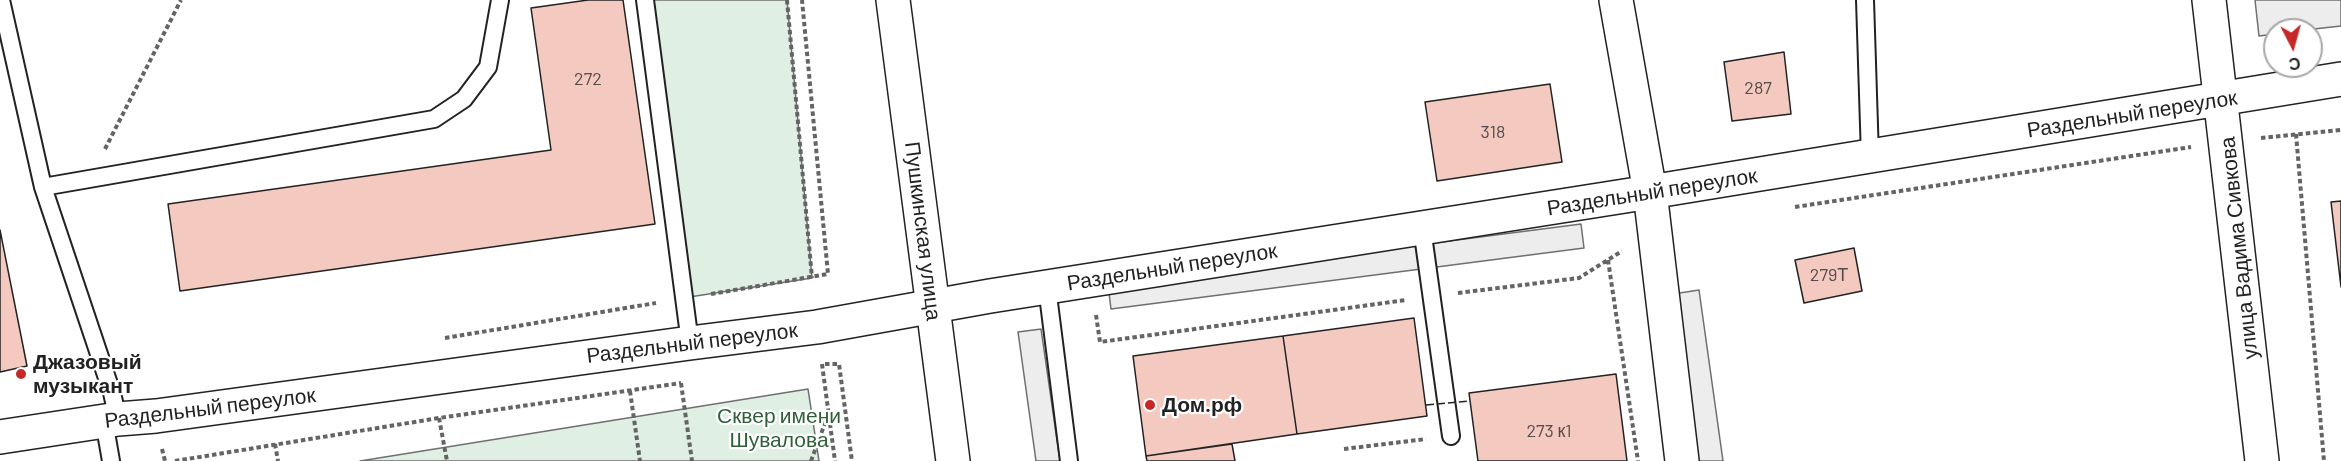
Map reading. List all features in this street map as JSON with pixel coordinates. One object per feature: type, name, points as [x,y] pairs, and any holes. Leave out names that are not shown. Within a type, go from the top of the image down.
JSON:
[{"type":"street","name":"Пушкинская улица","points":[[893,0],[953,461]]},
{"type":"street","points":[[1616,0],[1650,192],[1682,461]]},
{"type":"street","name":"улица Вадима Сивкова","points":[[2213,0],[2262,461]]},
{"type":"street","name":"Раздельный переулок","points":[[0,437],[111,420],[156,416],[817,327],[1047,287],[1870,157],[2341,79]]},
{"type":"lane","points":[[1,0],[43,187],[112,393],[111,461]]},
{"type":"lane","points":[[43,187],[434,118],[464,99],[488,67],[500,0]]},
{"type":"lane","points":[[645,0],[690,343]]},
{"type":"lane","points":[[1866,0],[1870,157]]},
{"type":"lane","points":[[1422,228],[1451,436]]},
{"type":"lane","points":[[1047,287],[1069,461]]},
{"type":"path","points":[[91,178],[181,0]]},
{"type":"path","points":[[787,0],[812,278],[828,274],[802,0]]},
{"type":"path","points":[[2296,134],[2324,461]]},
{"type":"path","points":[[1608,260],[1638,461]]},
{"type":"path","points":[[835,461],[822,364],[839,364],[852,461]]},
{"type":"path","points":[[175,461],[200,459],[275,444],[439,418],[681,383],[692,461]]},
{"type":"path","points":[[630,390],[640,461]]},
{"type":"path","points":[[811,461],[829,414]]},
{"type":"path","points":[[439,418],[447,461]]},
{"type":"path","points":[[1344,449],[1451,436]]},
{"type":"path","points":[[275,444],[278,461]]},
{"type":"green space","points":[[645,0],[787,0],[812,278],[683,298]]},
{"type":"green space","name":"Сквер имени Шувалова","points":[[808,389],[819,461],[360,461]]},
{"type":"shaded area","points":[[2255,0],[2341,0],[2341,26],[2323,28],[2323,18],[2263,18],[2263,36],[2259,36]]},
{"type":"shaded area","points":[[1581,224],[1584,248],[1111,309],[1108,285]]},
{"type":"shaded area","points":[[1699,290],[1723,461],[1697,461],[1673,294]]},
{"type":"shaded area","points":[[1041,329],[1060,461],[1036,461],[1018,332]]},
{"type":"building","points":[[588,0],[623,0],[655,224],[180,291],[168,204],[551,150],[531,8]]},
{"type":"building","points":[[1784,52],[1791,114],[1732,121],[1724,62]]},
{"type":"building","points":[[1550,84],[1562,162],[1437,181],[1425,102]]},
{"type":"building","points":[[2341,201],[2341,287],[2331,202]]},
{"type":"building","points":[[0,230],[27,366],[0,372]]},
{"type":"building","points":[[1854,248],[1862,291],[1804,303],[1795,260]]},
{"type":"building","points":[[1414,318],[1427,416],[1297,434],[1283,336]]},
{"type":"building","points":[[1283,336],[1297,434],[1146,456],[1133,356]]},
{"type":"building","points":[[1616,374],[1627,461],[1478,461],[1469,393]]},
{"type":"building","points":[[1232,444],[1235,461],[1147,461],[1146,456]]},
{"type":"fence","points":[[1426,405],[1470,401]]},
{"type":"place","name":"Джазовый музыкант","points":[[21,374]]},
{"type":"place","name":"Дом.рф","points":[[1150,405]]}]
